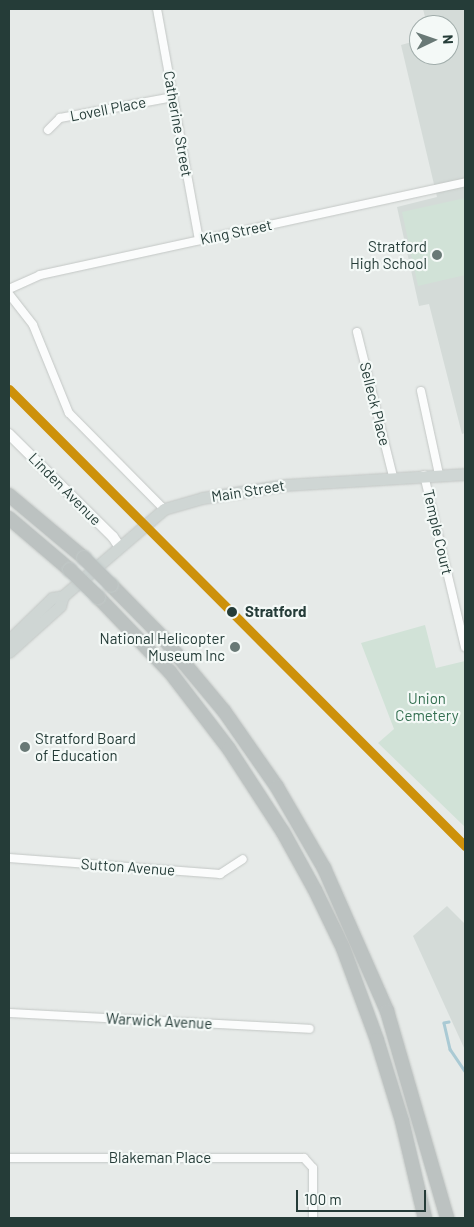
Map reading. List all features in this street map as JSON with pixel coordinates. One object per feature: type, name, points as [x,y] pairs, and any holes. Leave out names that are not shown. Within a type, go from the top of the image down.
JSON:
[{"type":"highway","points":[[9,493],[84,558],[164,639],[224,711],[277,788],[317,855],[355,932],[387,1011],[447,1218]]},
{"type":"highway","points":[[9,518],[70,570],[148,648],[215,729],[266,804],[303,868],[343,948],[367,1009],[402,1121],[425,1218]]},
{"type":"main road","name":"Main Street","points":[[11,644],[60,606],[63,596],[164,509],[202,498],[276,486],[394,476],[465,474]]},
{"type":"street","name":"Catherine Street","points":[[157,9],[199,240]]},
{"type":"street","name":"Lovell Place","points":[[48,130],[60,118],[173,97]]},
{"type":"street","name":"King Street","points":[[9,289],[40,276],[465,182]]},
{"type":"street","points":[[9,294],[34,325],[69,413],[164,509]]},
{"type":"street","name":"Selleck Place","points":[[357,332],[394,476]]},
{"type":"street","points":[[421,391],[439,474]]},
{"type":"street","name":"Linden Avenue","points":[[9,434],[113,536],[119,546]]},
{"type":"street","name":"Temple Court","points":[[424,475],[465,647]]},
{"type":"street","name":"Sutton Avenue","points":[[9,858],[220,874],[243,860]]},
{"type":"street","name":"Warwick Avenue","points":[[9,1013],[310,1029]]},
{"type":"street","name":"Blakeman Place","points":[[9,1158],[300,1158],[310,1161],[313,1172],[313,1218]]},
{"type":"shaded area","name":"Stratford High School","points":[[423,9],[465,9],[465,433],[462,434],[429,304],[419,306],[397,207],[437,197],[401,45],[409,43],[409,65],[459,65],[459,15],[424,15]]},
{"type":"shaded area","points":[[447,906],[465,924],[465,1050],[413,936]]},
{"type":"green space","points":[[465,198],[465,275],[418,286],[402,212]]},
{"type":"green space","name":"Union Cemetery","points":[[425,625],[436,668],[465,661],[465,827],[378,743],[394,729],[361,643]]},
{"type":"waterway","points":[[449,1022],[444,1023],[450,1049],[465,1071]]},
{"type":"transit line","points":[[9,389],[465,846]]},
{"type":"place","name":"Stratford High School","points":[[437,255]]},
{"type":"place","name":"Stratford","points":[[232,612]]},
{"type":"place","name":"National Helicopter Museum Inc","points":[[235,647]]},
{"type":"place","name":"Stratford Board of Education","points":[[25,747]]}]
